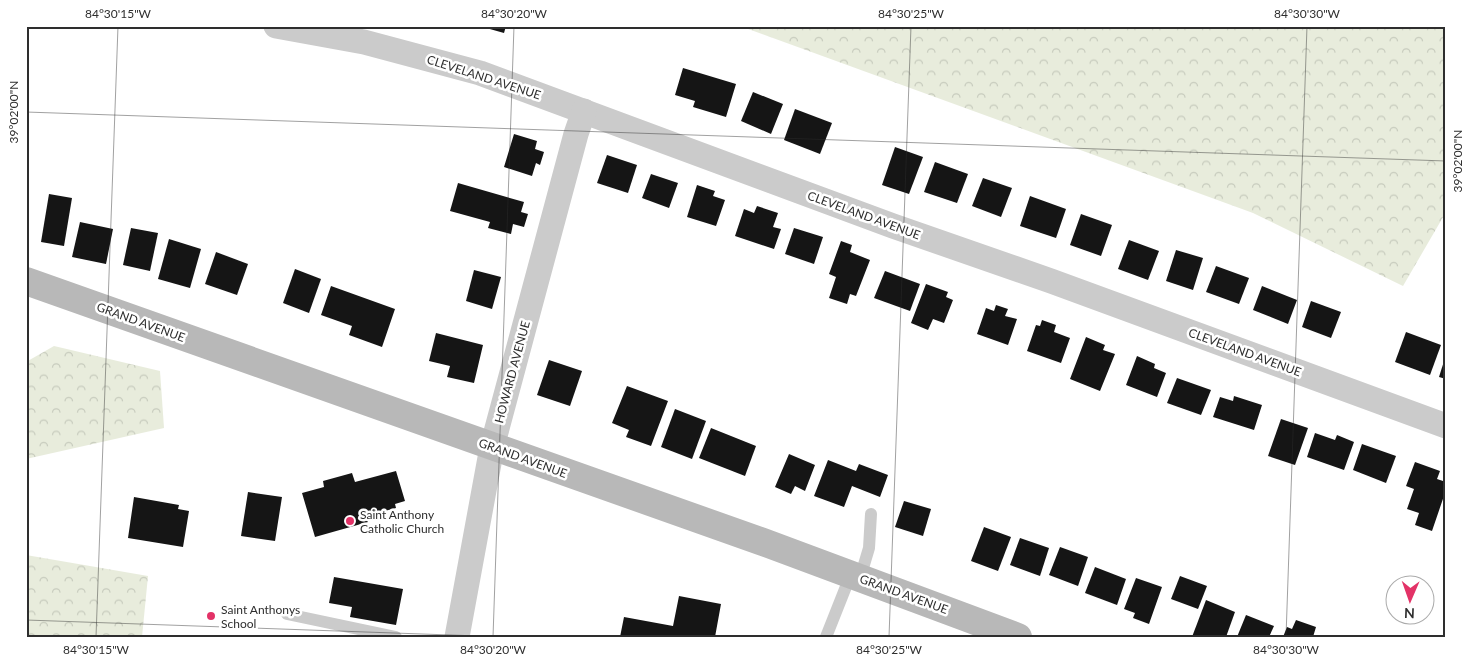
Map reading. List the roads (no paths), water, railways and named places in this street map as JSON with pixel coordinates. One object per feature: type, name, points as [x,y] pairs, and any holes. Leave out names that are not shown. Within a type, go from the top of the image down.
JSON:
[{"type":"street","name":"CLEVELAND AVENUE","points":[[276,26],[364,42],[480,73],[893,226],[1051,280],[1446,426]]},
{"type":"street","name":"HOWARD AVENUE","points":[[457,637],[492,446],[576,134],[584,111]]},
{"type":"street","name":"GRAND AVENUE","points":[[26,281],[855,576],[1018,637]]},
{"type":"lane","points":[[826,637],[869,548],[871,514]]},
{"type":"lane","points":[[287,614],[396,637]]},
{"type":"place","name":"Saint Anthony Catholic Church","points":[[350,521]]},
{"type":"place","name":"Saint Anthonys School","points":[[211,616]]}]
